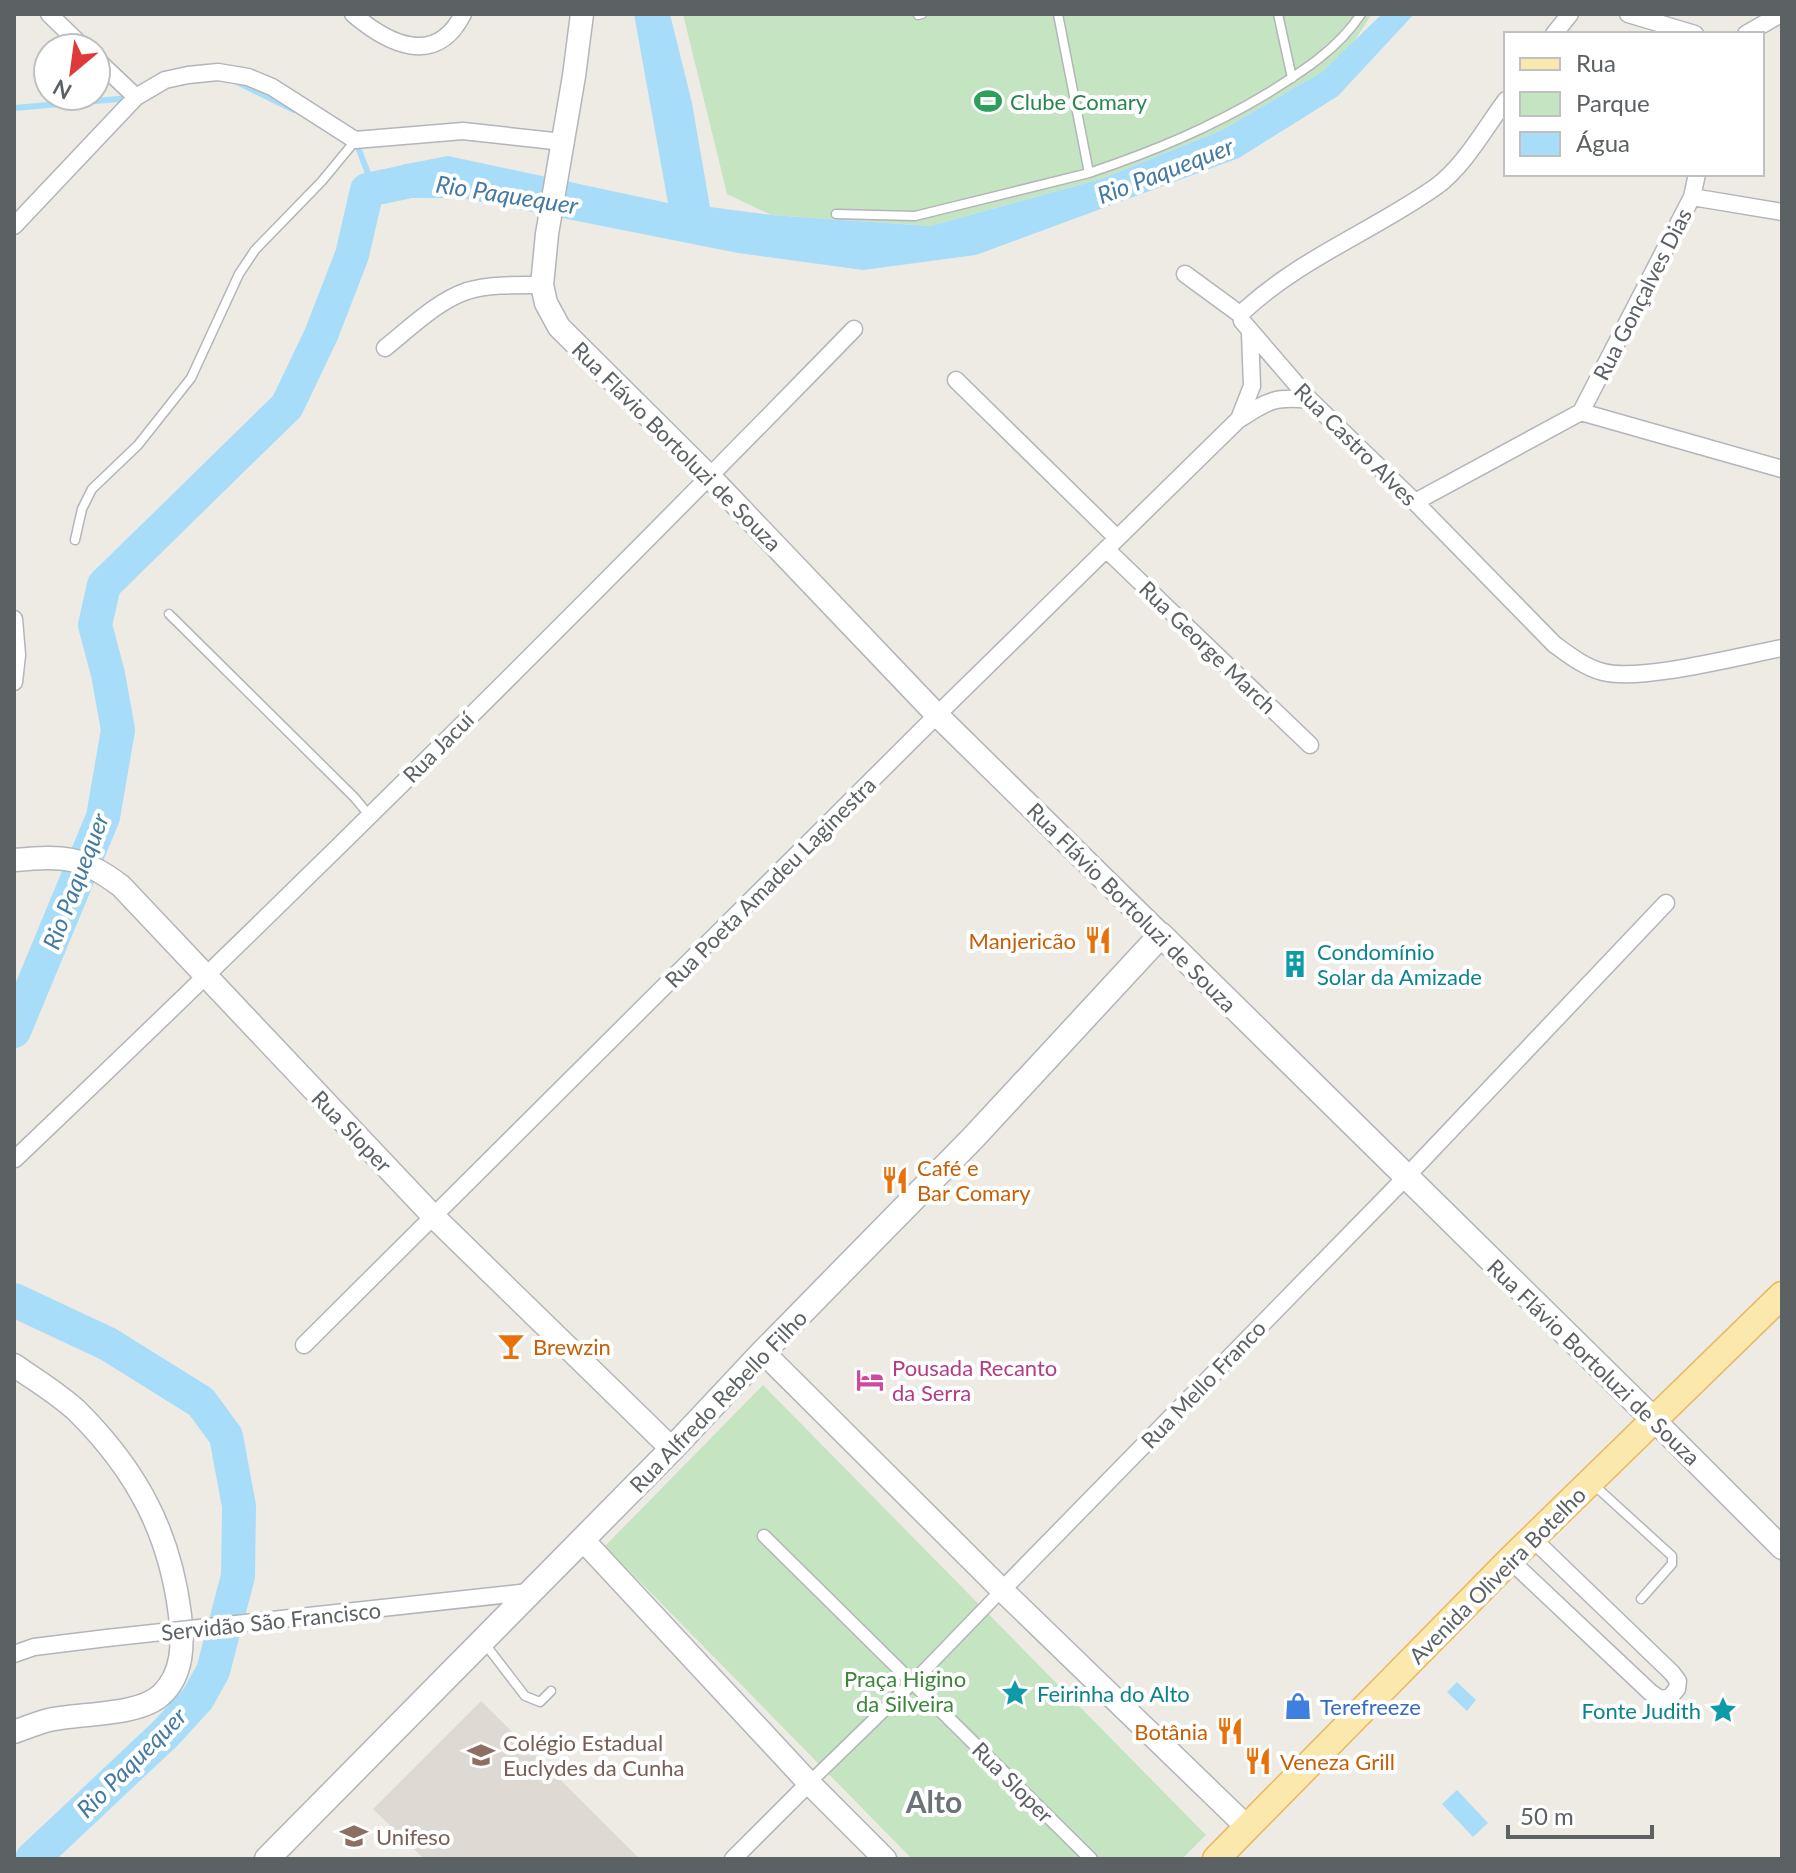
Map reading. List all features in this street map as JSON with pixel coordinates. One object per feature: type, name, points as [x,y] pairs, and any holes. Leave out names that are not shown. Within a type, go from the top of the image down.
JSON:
[{"type":"main road","name":"Rua Flávio Bortoluzi de Souza","points":[[1161,935],[1654,1420]]},
{"type":"main road","name":"Rua Alfredo Rebello Filho","points":[[267,1859],[583,1540],[973,1138],[1161,935]]},
{"type":"main road","name":"Avenida Oliveira Botelho","points":[[1216,1859],[1532,1538],[1782,1295]]},
{"type":"street","points":[[49,14],[68,32]]},
{"type":"street","points":[[353,14],[372,30],[396,43],[419,48],[443,39],[463,14]]},
{"type":"street","name":"Rua Flávio Bortoluzi de Souza","points":[[582,14],[547,234],[542,285],[546,303],[559,327],[710,477],[937,715],[1161,935]]},
{"type":"street","points":[[1556,32],[1570,14]]},
{"type":"street","points":[[1628,14],[1688,32]]},
{"type":"street","points":[[1750,32],[1781,14]]},
{"type":"street","points":[[14,226],[136,97],[165,80],[188,75],[218,72],[248,77],[284,94],[355,140],[463,131],[563,142]]},
{"type":"street","points":[[112,74],[136,97]]},
{"type":"street","points":[[1185,274],[1241,315],[1285,276],[1439,185],[1504,103]]},
{"type":"street","name":"Rua Gonçalves Dias","points":[[1581,412],[1692,197],[1697,176]]},
{"type":"street","points":[[1692,197],[1782,212]]},
{"type":"street","points":[[385,348],[434,310],[467,291],[542,285]]},
{"type":"street","name":"Rua Castro Alves","points":[[1241,315],[1250,333],[1310,400],[1554,644],[1577,661],[1600,672],[1618,675],[1782,648]]},
{"type":"street","name":"Rua Jacuí","points":[[15,1159],[206,977],[710,477],[854,329]]},
{"type":"street","name":"Rua Poeta Amadeu Laginestra","points":[[1238,420],[1252,386],[1250,333]]},
{"type":"street","name":"Rua George March","points":[[956,380],[1310,745]]},
{"type":"street","name":"Rua Poeta Amadeu Laginestra","points":[[304,1345],[1238,420],[1266,402],[1281,397],[1310,400]]},
{"type":"street","points":[[1415,502],[1581,412],[1782,469]]},
{"type":"street","points":[[14,619],[17,655],[14,682]]},
{"type":"street","name":"Rua Sloper","points":[[14,860],[61,856],[99,869],[121,886],[434,1217],[672,1449]]},
{"type":"street","name":"Rua Mello Franco","points":[[733,1859],[913,1682],[1406,1177],[1666,903]]},
{"type":"street","points":[[763,1352],[1002,1590],[1247,1827]]},
{"type":"street","points":[[14,1365],[76,1411],[126,1468],[142,1492],[159,1526],[172,1563],[183,1641],[182,1656],[170,1686],[159,1698],[139,1706],[49,1720],[14,1732]]},
{"type":"street","name":"Rua Flávio Bortoluzi de Souza","points":[[1654,1420],[1782,1548]]},
{"type":"street","name":"Rua Sloper","points":[[764,1536],[1091,1859]]},
{"type":"street","points":[[1510,1560],[1650,1692],[1660,1699],[1670,1697],[1677,1689],[1678,1681],[1672,1673],[1532,1538]]},
{"type":"street","points":[[583,1540],[809,1783],[885,1859]]},
{"type":"street","name":"Servidão São Francisco","points":[[14,1654],[34,1647],[107,1638],[529,1592]]},
{"type":"lane","points":[[1058,14],[1089,173]]},
{"type":"lane","points":[[1278,14],[1292,78]]},
{"type":"lane","points":[[836,214],[915,216],[1089,173],[1198,132],[1320,59],[1361,14]]},
{"type":"lane","points":[[75,540],[82,509],[92,489],[138,445],[191,378],[239,274],[255,250],[322,181],[355,140]]},
{"type":"lane","points":[[169,614],[369,815]]},
{"type":"lane","points":[[1590,1481],[1672,1556],[1672,1564],[1641,1599]]},
{"type":"lane","points":[[482,1640],[525,1696],[540,1702],[551,1691]]},
{"type":"shaded area","name":"Colégio Estadual Euclydes da Cunha","points":[[481,1701],[640,1859],[424,1859],[373,1809]]},
{"type":"green space","name":"Clube Comary","points":[[683,14],[1372,14],[1351,46],[1323,71],[1222,130],[1101,179],[930,226],[771,215],[727,194]]},
{"type":"green space","name":"Praça Higino da Silveira","points":[[763,1385],[1206,1835],[1182,1859],[912,1859],[605,1546]]},
{"type":"water","points":[[634,14],[670,14],[692,103],[710,207],[771,215],[930,226],[1101,179],[1222,130],[1323,71],[1382,14],[1414,14],[1338,96],[1239,158],[976,255],[863,270],[738,253],[451,196],[405,198],[401,165],[448,156],[668,203]]},
{"type":"water","points":[[1457,1682],[1476,1700],[1467,1711],[1447,1692]]},
{"type":"water","points":[[1457,1790],[1488,1823],[1473,1837],[1442,1804]]},
{"type":"waterway","points":[[235,81],[294,110]]},
{"type":"waterway","points":[[14,108],[130,98]]},
{"type":"waterway","points":[[356,142],[369,176],[367,190]]},
{"type":"waterway","name":"Rio Paquequer","points":[[14,1031],[103,817],[118,730],[95,625],[104,585],[287,406],[321,335],[352,255],[367,190],[410,181],[446,181]]},
{"type":"waterway","name":"Rio Paquequer","points":[[14,1300],[108,1344],[201,1402],[226,1436],[239,1506],[238,1576],[213,1671],[198,1698],[166,1733],[32,1859]]},
{"type":"place","name":"Clube Comary","points":[[988,101]]},
{"type":"place","name":"Manjericão","points":[[1098,940]]},
{"type":"place","name":"Condomínio Solar da Amizade","points":[[1295,964]]},
{"type":"place","name":"Café e Bar Comary","points":[[895,1180]]},
{"type":"place","name":"Brewzin","points":[[511,1346]]},
{"type":"place","name":"Pousada Recanto da Serra","points":[[870,1380]]},
{"type":"place","name":"Feirinha do Alto","points":[[1015,1693]]},
{"type":"place","name":"Terefreeze","points":[[1298,1706]]},
{"type":"place","name":"Fonte Judith","points":[[1723,1710]]},
{"type":"place","name":"Botânia","points":[[1230,1731]]},
{"type":"place","name":"Colégio Estadual Euclydes da Cunha","points":[[481,1755]]},
{"type":"place","name":"Veneza Grill","points":[[1258,1761]]},
{"type":"place","name":"Unifeso","points":[[354,1836]]},
{"type":"district","name":"Alto","points":[[934,1801]]}]
